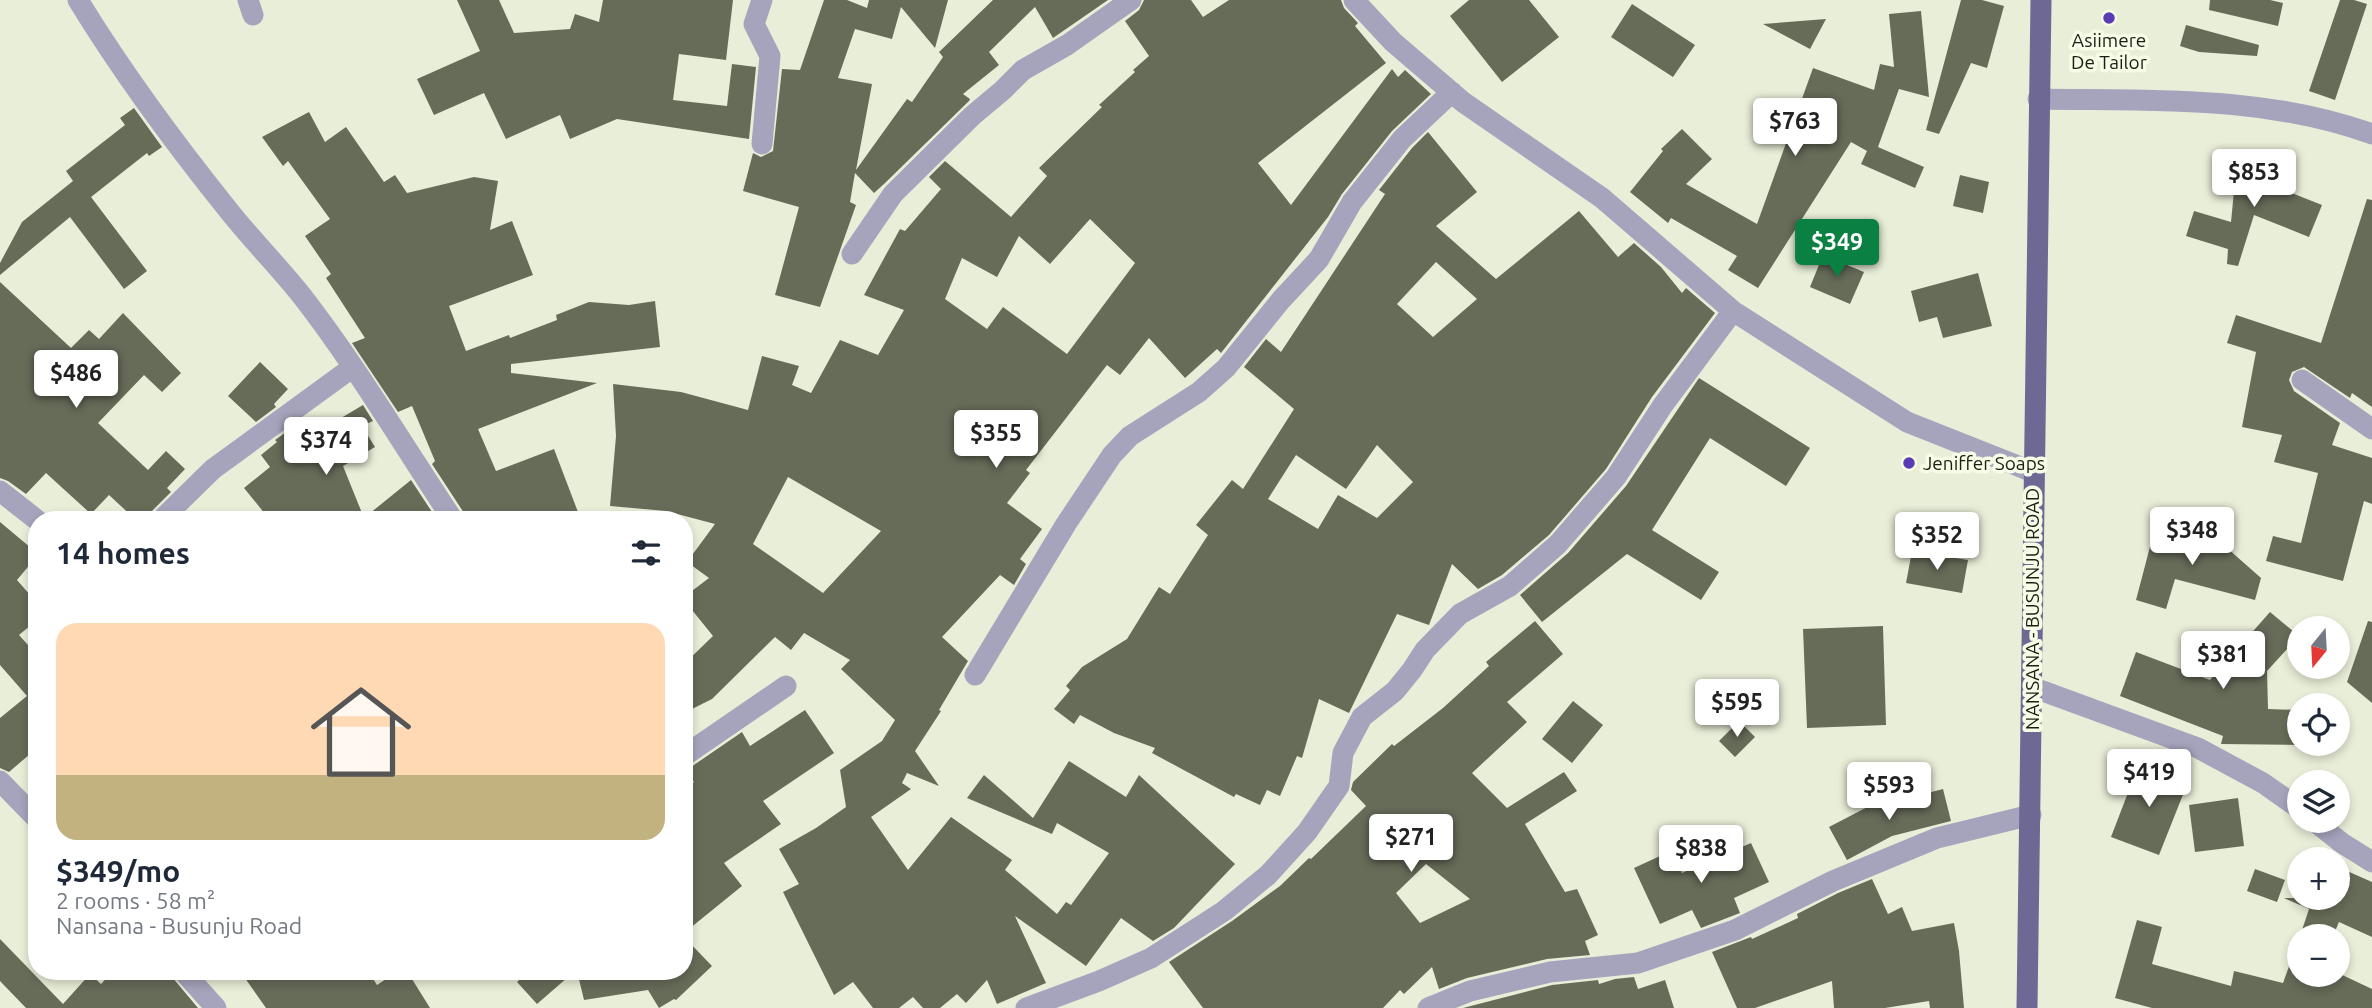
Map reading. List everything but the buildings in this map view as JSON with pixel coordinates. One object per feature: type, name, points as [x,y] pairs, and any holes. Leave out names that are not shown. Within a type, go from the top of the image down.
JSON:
[{"type":"main road","name":"NANSANA - BUSUNJU ROAD","points":[[2027,1008],[2040,0]]},
{"type":"street","points":[[78,0],[179,145],[229,211],[299,293],[354,367],[447,511]]},
{"type":"street","points":[[762,0],[754,24],[769,56],[762,144]]},
{"type":"street","points":[[852,254],[893,194],[1023,69],[1067,45],[1131,0]]},
{"type":"street","points":[[1354,0],[1393,42],[1452,92],[1602,198],[1733,311],[1908,422],[2033,472]]},
{"type":"street","points":[[975,674],[1066,524],[1112,455],[1130,436],[1199,392],[1226,368],[1281,300],[1319,259],[1352,202],[1402,139],[1452,92]]},
{"type":"street","points":[[2038,99],[2225,103],[2273,108],[2322,118],[2372,134]]},
{"type":"street","points":[[1026,1008],[1151,958],[1224,911],[1275,868],[1307,832],[1339,786],[1343,753],[1362,717],[1395,691],[1424,650],[1460,614],[1510,586],[1558,544],[1616,477],[1664,405],[1733,311]]},
{"type":"street","points":[[177,511],[213,469],[354,367]]},
{"type":"street","points":[[2302,380],[2372,429]]},
{"type":"street","points":[[0,491],[28,513]]},
{"type":"street","points":[[693,750],[786,685]]},
{"type":"street","points":[[2032,687],[2198,748],[2263,783],[2287,800]]},
{"type":"street","points":[[0,781],[28,809]]},
{"type":"street","points":[[1428,1008],[1470,991],[1549,972],[1639,963],[1735,930],[1833,881],[1937,838],[2031,815]]},
{"type":"street","points":[[2329,833],[2372,862]]},
{"type":"street","points":[[192,980],[216,1008]]},
{"type":"place","name":"Asiimere De Tailor","points":[[2109,18]]},
{"type":"place","name":"Jeniffer Soaps","points":[[1909,463]]}]
